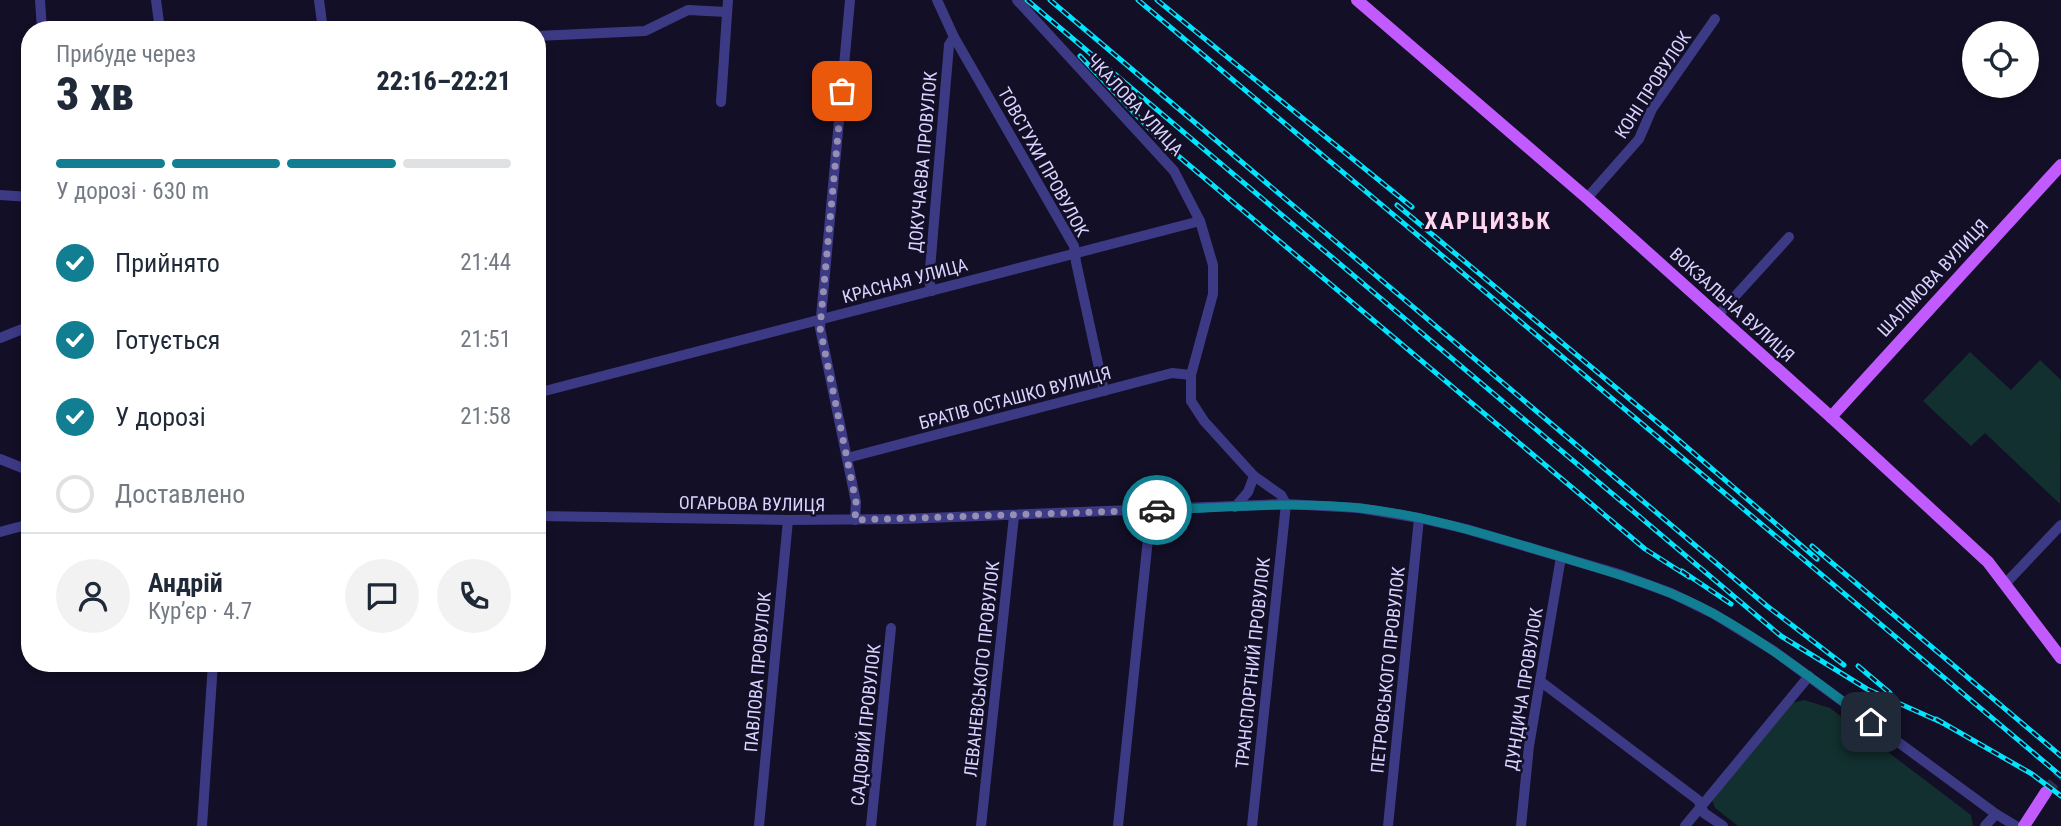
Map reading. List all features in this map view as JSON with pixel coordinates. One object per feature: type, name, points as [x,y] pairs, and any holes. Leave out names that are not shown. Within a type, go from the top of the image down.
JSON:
[{"type":"main road","name":"ВОКЗАЛЬНА ВУЛИЦЯ","points":[[1357,0],[1587,198],[1988,562],[2061,658]]},
{"type":"main road","name":"ШАЛІМОВА ВУЛИЦЯ","points":[[1831,417],[2061,165]]},
{"type":"main road","points":[[2024,826],[2046,792]]},
{"type":"street","points":[[40,0],[41,21]]},
{"type":"street","points":[[156,0],[159,21]]},
{"type":"street","points":[[319,0],[322,21]]},
{"type":"street","points":[[721,102],[728,0]]},
{"type":"street","points":[[850,0],[820,328],[856,502],[855,520]]},
{"type":"street","name":"ТОВСТУХИ ПРОВУЛОК","points":[[937,0],[954,37],[1074,246],[1104,391]]},
{"type":"street","name":"ЧКАЛОВА УЛИЦА","points":[[1017,0],[1174,171],[1200,221],[1213,265],[1213,293],[1191,375],[1191,401],[1204,421],[1254,476],[1281,495],[1286,504]]},
{"type":"street","points":[[546,36],[645,31],[688,10],[727,12]]},
{"type":"street","name":"КОНІ ПРОВУЛОК","points":[[1587,198],[1639,139],[1652,109],[1715,19]]},
{"type":"street","name":"ДОКУЧАЄВА ПРОВУЛОК","points":[[932,290],[929,281],[949,45],[954,37]]},
{"type":"street","points":[[0,195],[21,196]]},
{"type":"street","name":"КРАСНАЯ УЛИЦА","points":[[546,391],[1200,221]]},
{"type":"street","points":[[1718,315],[1789,237]]},
{"type":"street","points":[[0,338],[21,330]]},
{"type":"street","name":"БРАТІВ ОСТАШКО ВУЛИЦЯ","points":[[847,458],[1172,373],[1191,375]]},
{"type":"street","points":[[0,459],[21,467]]},
{"type":"street","points":[[1235,508],[1248,492],[1254,476]]},
{"type":"street","name":"ОГАРЬОВА ВУЛИЦЯ","points":[[546,516],[855,520],[1235,508],[1286,504],[1359,508],[1419,518],[1466,528],[1561,557],[1671,593],[1714,614],[1774,651],[1996,814],[2017,826]]},
{"type":"street","name":"ТРАНСПОРТНИЙ ПРОВУЛОК","points":[[1252,826],[1286,504]]},
{"type":"street","points":[[1118,826],[1152,510]]},
{"type":"street","name":"ЛЕВАНЕВСЬКОГО ПРОВУЛОК","points":[[981,826],[1014,516]]},
{"type":"street","name":"ПЕТРОВСЬКОГО ПРОВУЛОК","points":[[1388,826],[1419,518]]},
{"type":"street","name":"ПАВЛОВА ПРОВУЛОК","points":[[759,826],[788,520]]},
{"type":"street","points":[[2006,583],[2061,525]]},
{"type":"street","points":[[0,532],[21,526]]},
{"type":"street","name":"ДУНДИЧА ПРОВУЛОК","points":[[1521,826],[1529,746],[1561,557]]},
{"type":"street","name":"САДОВИЙ ПРОВУЛОК","points":[[871,826],[891,628]]},
{"type":"street","points":[[202,826],[212,672]]},
{"type":"street","points":[[1685,826],[1809,676]]},
{"type":"street","points":[[1540,681],[1698,800],[1704,813],[1723,826]]},
{"type":"street","points":[[1985,826],[1996,814]]},
{"type":"green space","points":[[1970,352],[2011,390],[2040,360],[2061,380],[2060,504],[1985,433],[1971,446],[1923,401]]},
{"type":"green space","points":[[1804,700],[1830,708],[1971,815],[1973,826],[1738,826],[1715,808],[1712,800],[1792,703]]},
{"type":"tunnel","points":[[2046,792],[2061,774]]},
{"type":"railway","points":[[1027,0],[1781,636],[1867,689],[1943,723]]},
{"type":"railway","points":[[1050,0],[1767,606],[1844,665]]},
{"type":"railway","points":[[1138,0],[2061,776]]},
{"type":"railway","points":[[1157,0],[1412,207]]},
{"type":"railway","points":[[1080,56],[1164,144],[1645,549],[1689,577]]},
{"type":"railway","points":[[1397,205],[1817,559]]},
{"type":"railway","points":[[1812,546],[2061,756]]},
{"type":"railway","points":[[1682,571],[1731,604]]},
{"type":"railway","points":[[1858,666],[1890,693]]},
{"type":"railway","points":[[1936,719],[2032,774],[2061,796]]},
{"type":"way so far","points":[[842,91],[820,328],[856,502],[855,520],[1157,510]]},
{"type":"district","name":"ХАРЦИЗЬК","points":[[1488,221]]},
{"type":"route","points":[[1157,510],[1286,504],[1359,508],[1466,528],[1619,574],[1671,593],[1714,614],[1774,651],[1871,722]]}]
